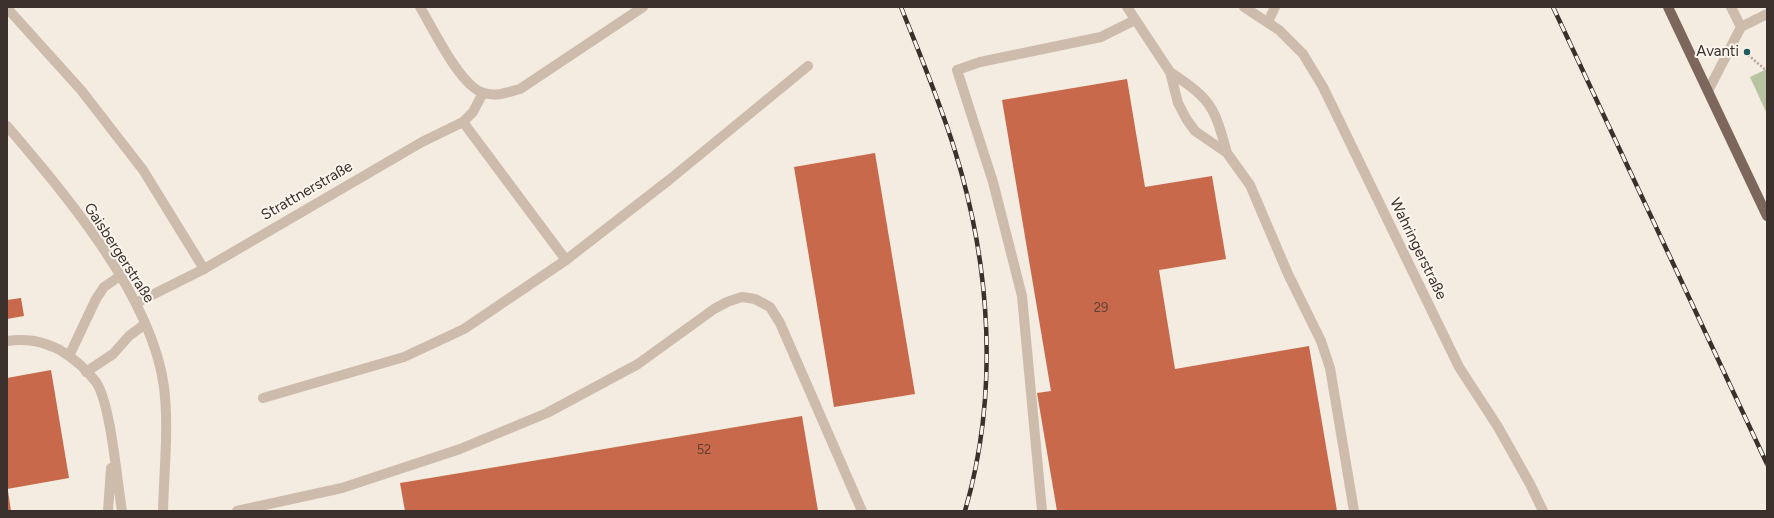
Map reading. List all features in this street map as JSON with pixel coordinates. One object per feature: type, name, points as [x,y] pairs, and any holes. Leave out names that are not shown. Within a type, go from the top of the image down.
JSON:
[{"type":"main road","points":[[1668,7],[1767,216]]},
{"type":"street","points":[[420,7],[455,66],[470,85],[483,93],[500,95],[520,89],[643,7]]},
{"type":"street","points":[[1126,7],[1170,72],[1178,103],[1194,131],[1227,153]]},
{"type":"street","points":[[1244,7],[1268,22],[1275,7]]},
{"type":"street","points":[[1731,7],[1741,27]]},
{"type":"street","points":[[1708,91],[1741,27],[1767,13],[1765,7]]},
{"type":"street","points":[[7,8],[81,90],[143,170],[204,269]]},
{"type":"street","points":[[1042,511],[1022,296],[993,182],[957,70],[980,62],[1101,37],[1135,20]]},
{"type":"street","name":"Wahringerstraße","points":[[1268,22],[1279,30],[1303,54],[1324,87],[1459,367],[1501,433],[1530,484],[1543,511]]},
{"type":"street","points":[[263,398],[404,357],[464,329],[566,260],[669,180],[808,66]]},
{"type":"street","points":[[1170,72],[1196,89],[1210,104],[1217,118],[1227,153],[1250,185],[1288,274],[1321,341],[1330,368],[1354,511]]},
{"type":"street","name":"Strattnerstraße","points":[[136,303],[204,269],[415,146],[463,122],[473,112],[483,93]]},
{"type":"street","points":[[463,122],[566,260]]},
{"type":"street","name":"Gaisbergerstraße","points":[[7,126],[54,182],[120,276],[136,303],[145,324],[158,358],[164,387],[166,419],[162,511]]},
{"type":"street","points":[[69,356],[96,299],[104,287],[120,276]]},
{"type":"street","points":[[237,511],[342,488],[460,449],[547,413],[638,364],[714,309],[742,297],[755,299],[770,307],[780,323],[862,511]]},
{"type":"street","points":[[86,372],[113,354],[129,336],[145,324]]},
{"type":"street","points":[[7,341],[32,340],[47,343],[69,356],[97,383],[106,406],[122,511]]},
{"type":"street","points":[[108,511],[112,448]]},
{"type":"green space","points":[[1767,69],[1767,114],[1750,77]]},
{"type":"building","points":[[1127,79],[1145,187],[1212,176],[1226,259],[1159,270],[1175,369],[1309,346],[1337,511],[1057,511],[1037,393],[1051,391],[1002,100]]},
{"type":"building","points":[[875,153],[915,394],[834,407],[794,167]]},
{"type":"building","points":[[21,298],[24,316],[7,319],[7,300]]},
{"type":"building","points":[[51,370],[69,478],[7,489],[7,378]]},
{"type":"building","points":[[802,416],[818,511],[405,511],[400,483]]},
{"type":"building","points":[[8,491],[11,511],[7,511]]},
{"type":"railway","points":[[901,7],[955,151],[977,240],[983,285],[986,331],[986,376],[983,422],[976,467],[965,511]]},
{"type":"railway","points":[[1553,7],[1767,464]]},
{"type":"place","name":"Avanti","points":[[1747,52]]}]
